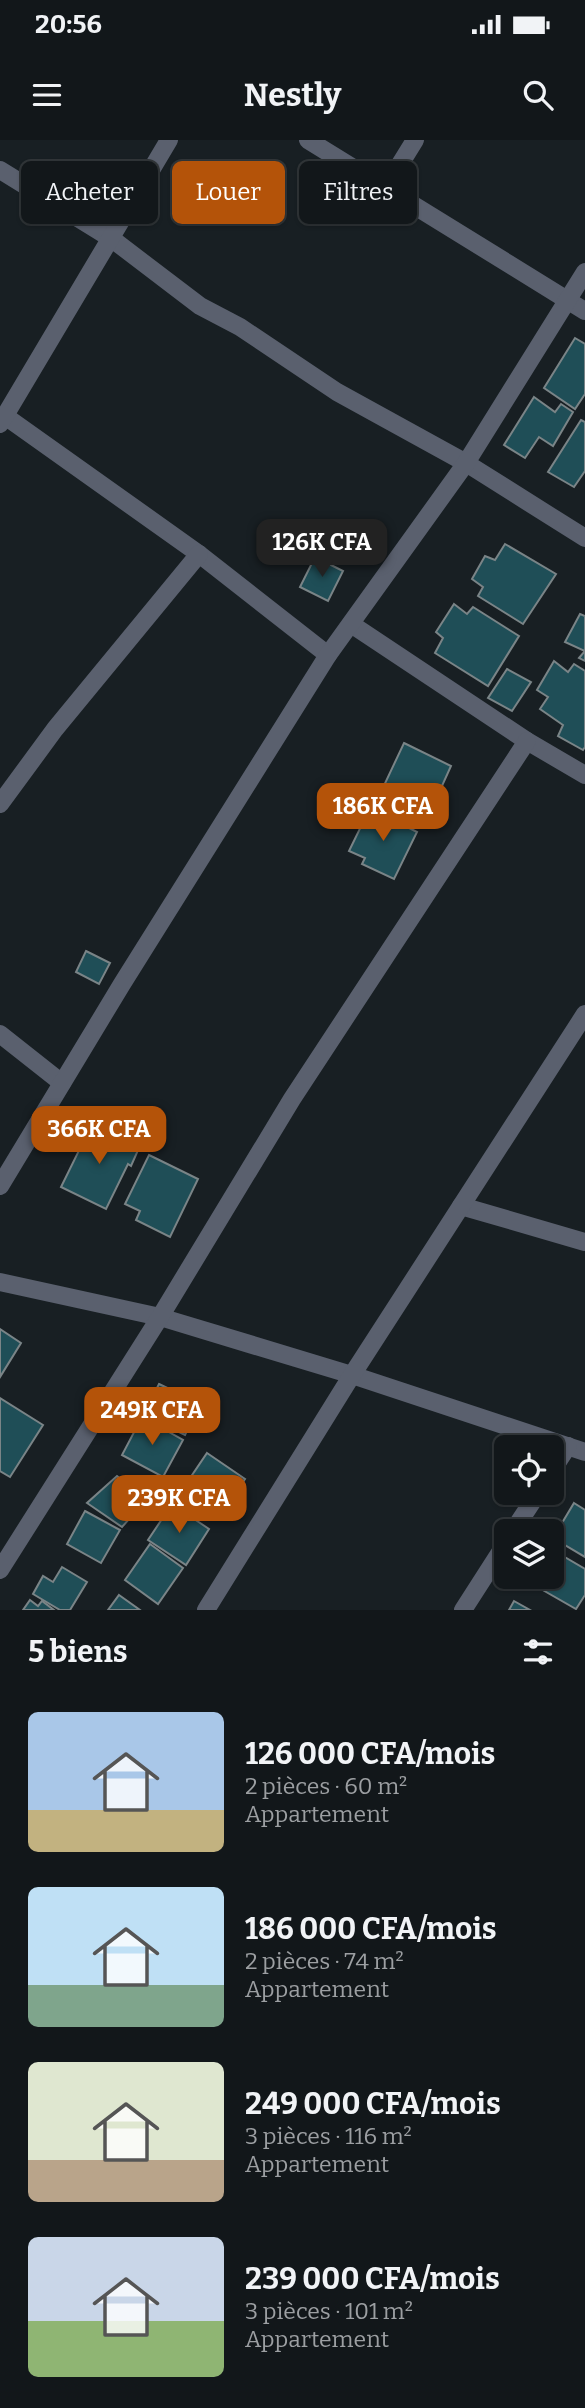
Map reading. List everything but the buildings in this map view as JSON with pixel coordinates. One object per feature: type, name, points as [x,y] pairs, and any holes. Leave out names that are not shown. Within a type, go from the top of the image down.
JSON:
[{"type":"street","points":[[169,140],[2,420],[199,554],[328,655]]},
{"type":"street","points":[[308,140],[343,161]]},
{"type":"street","points":[[402,161],[415,140]]},
{"type":"street","points":[[0,170],[112,239],[200,306],[240,327],[337,392],[466,463],[585,538]]},
{"type":"street","points":[[417,207],[585,312]]},
{"type":"street","points":[[0,1186],[122,984],[328,655],[466,463],[585,272]]},
{"type":"street","points":[[0,804],[55,729],[199,554]]},
{"type":"street","points":[[351,624],[527,741],[585,775]]},
{"type":"street","points":[[0,1570],[160,1317],[292,1098],[527,741]]},
{"type":"street","points":[[206,1610],[352,1375],[585,1014]]},
{"type":"street","points":[[0,1034],[62,1083]]},
{"type":"street","points":[[461,1206],[585,1242]]},
{"type":"street","points":[[0,1282],[160,1317],[352,1375],[576,1449]]},
{"type":"street","points":[[463,1610],[494,1562]]}]
